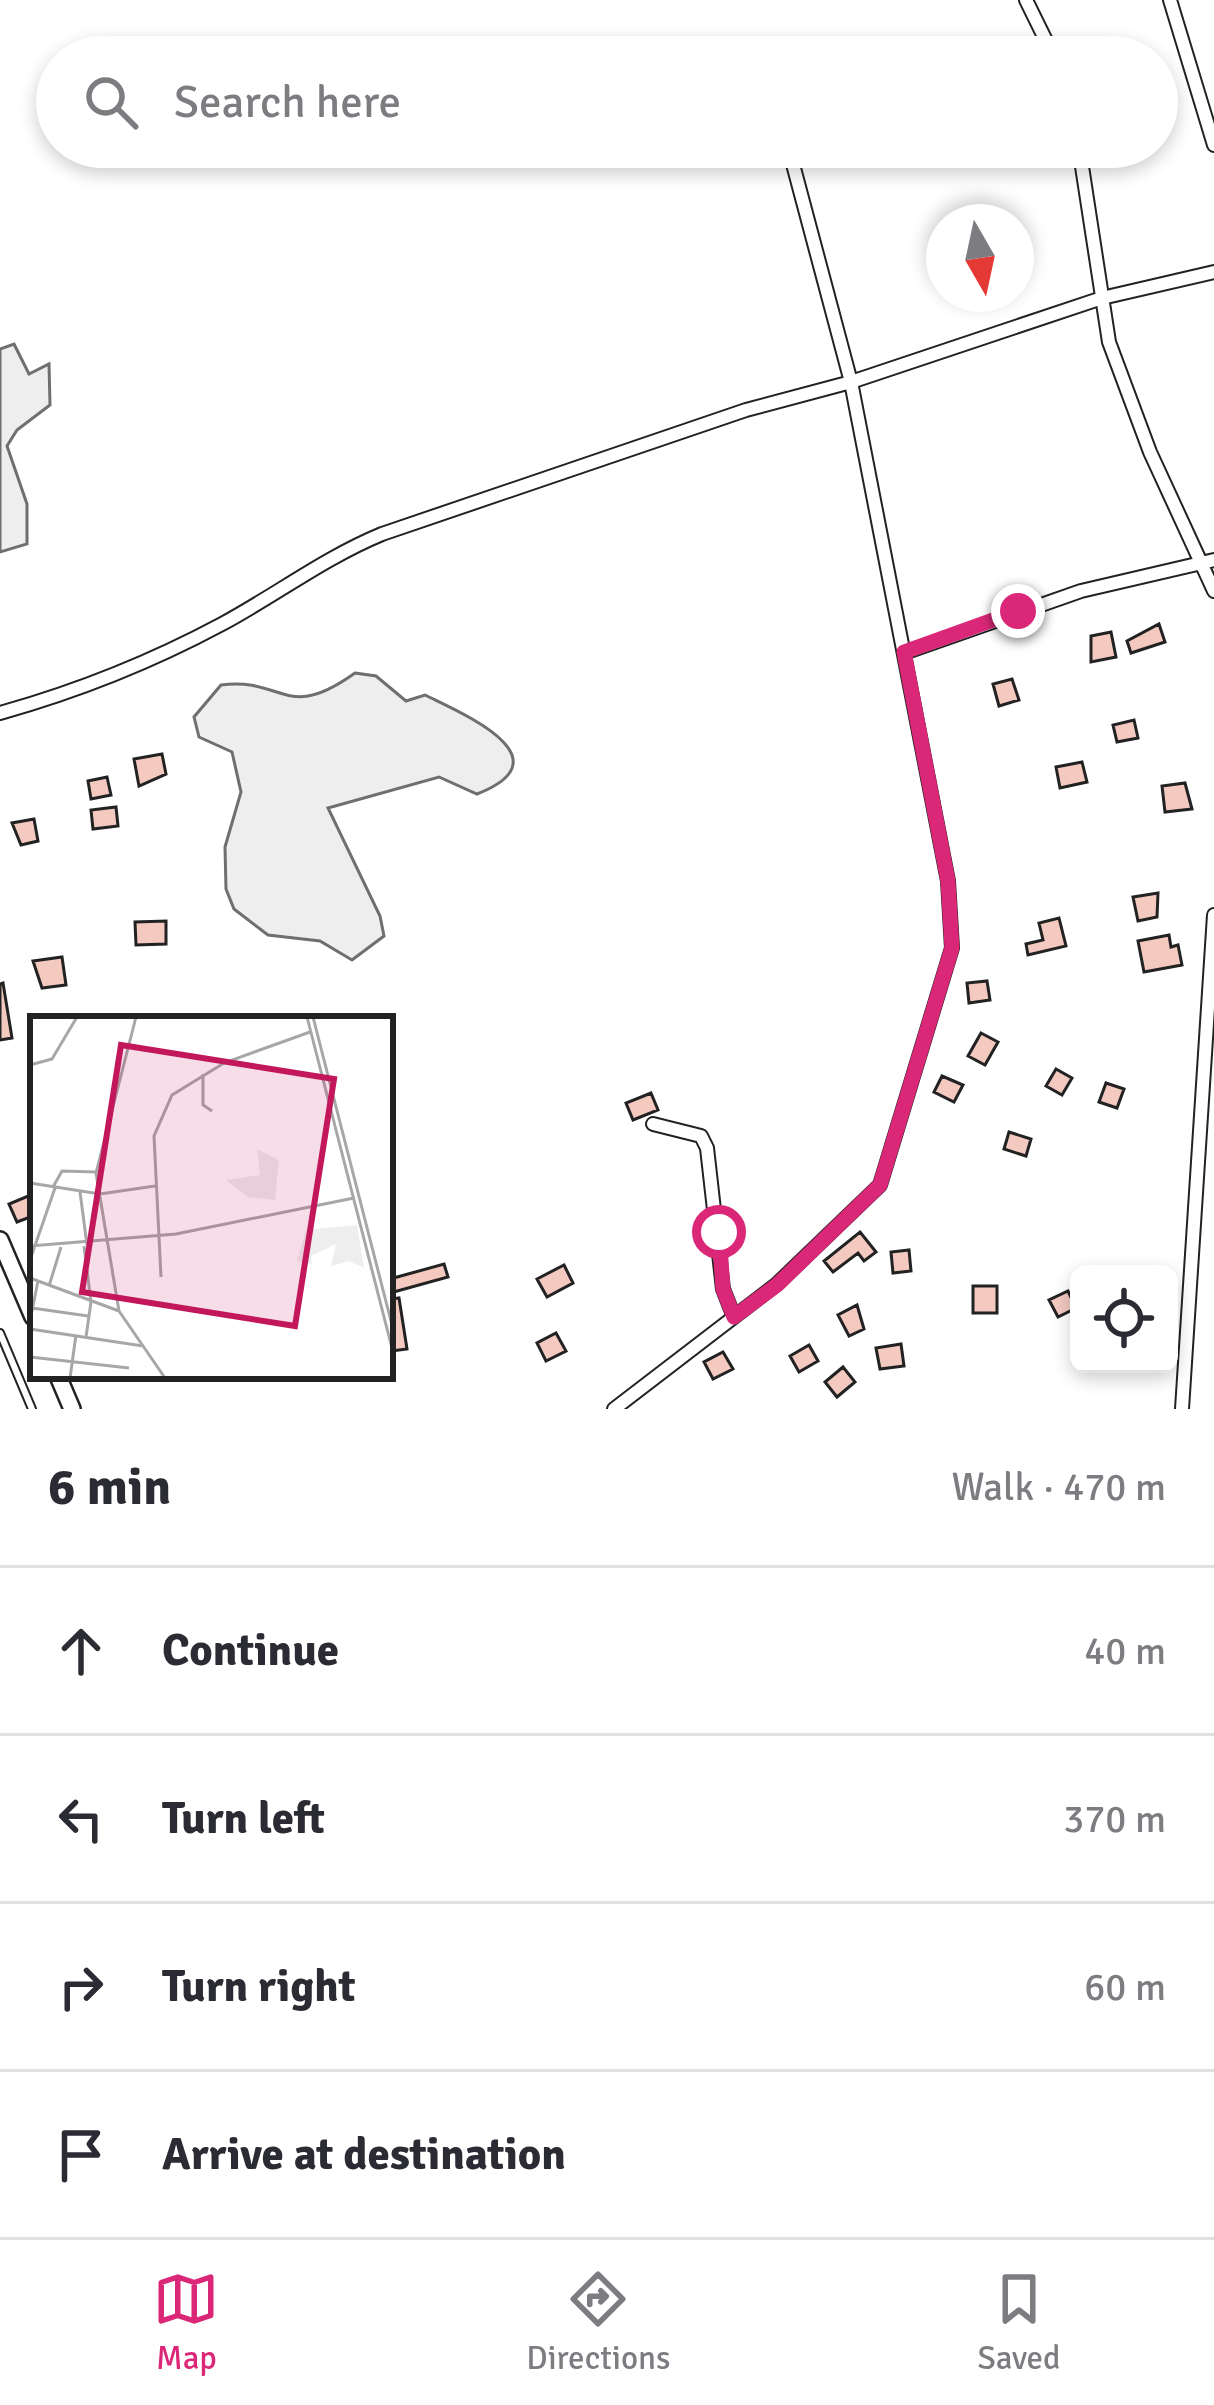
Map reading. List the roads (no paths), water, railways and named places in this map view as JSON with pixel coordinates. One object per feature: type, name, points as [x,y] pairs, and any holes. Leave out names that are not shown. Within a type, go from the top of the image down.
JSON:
[{"type":"street","points":[[1026,0],[1044,36]]},
{"type":"street","points":[[1171,0],[1214,146]]},
{"type":"street","points":[[614,1409],[777,1285],[880,1185],[952,948],[948,881],[851,382],[794,168]]},
{"type":"street","points":[[1082,168],[1109,343],[1150,452],[1208,560],[1214,591]]},
{"type":"street","points":[[0,712],[91,684],[218,626],[338,552],[382,534],[746,410],[851,382],[1102,298],[1214,272]]},
{"type":"street","points":[[904,652],[1081,591],[1208,560]]},
{"type":"street","points":[[1182,1409],[1214,915]]},
{"type":"street","points":[[653,1124],[701,1136],[707,1148],[723,1289],[734,1317]]},
{"type":"street","points":[[0,1240],[30,1310]]},
{"type":"street","points":[[59,1379],[73,1409]]},
{"type":"lane","points":[[0,1333],[32,1409]]}]
